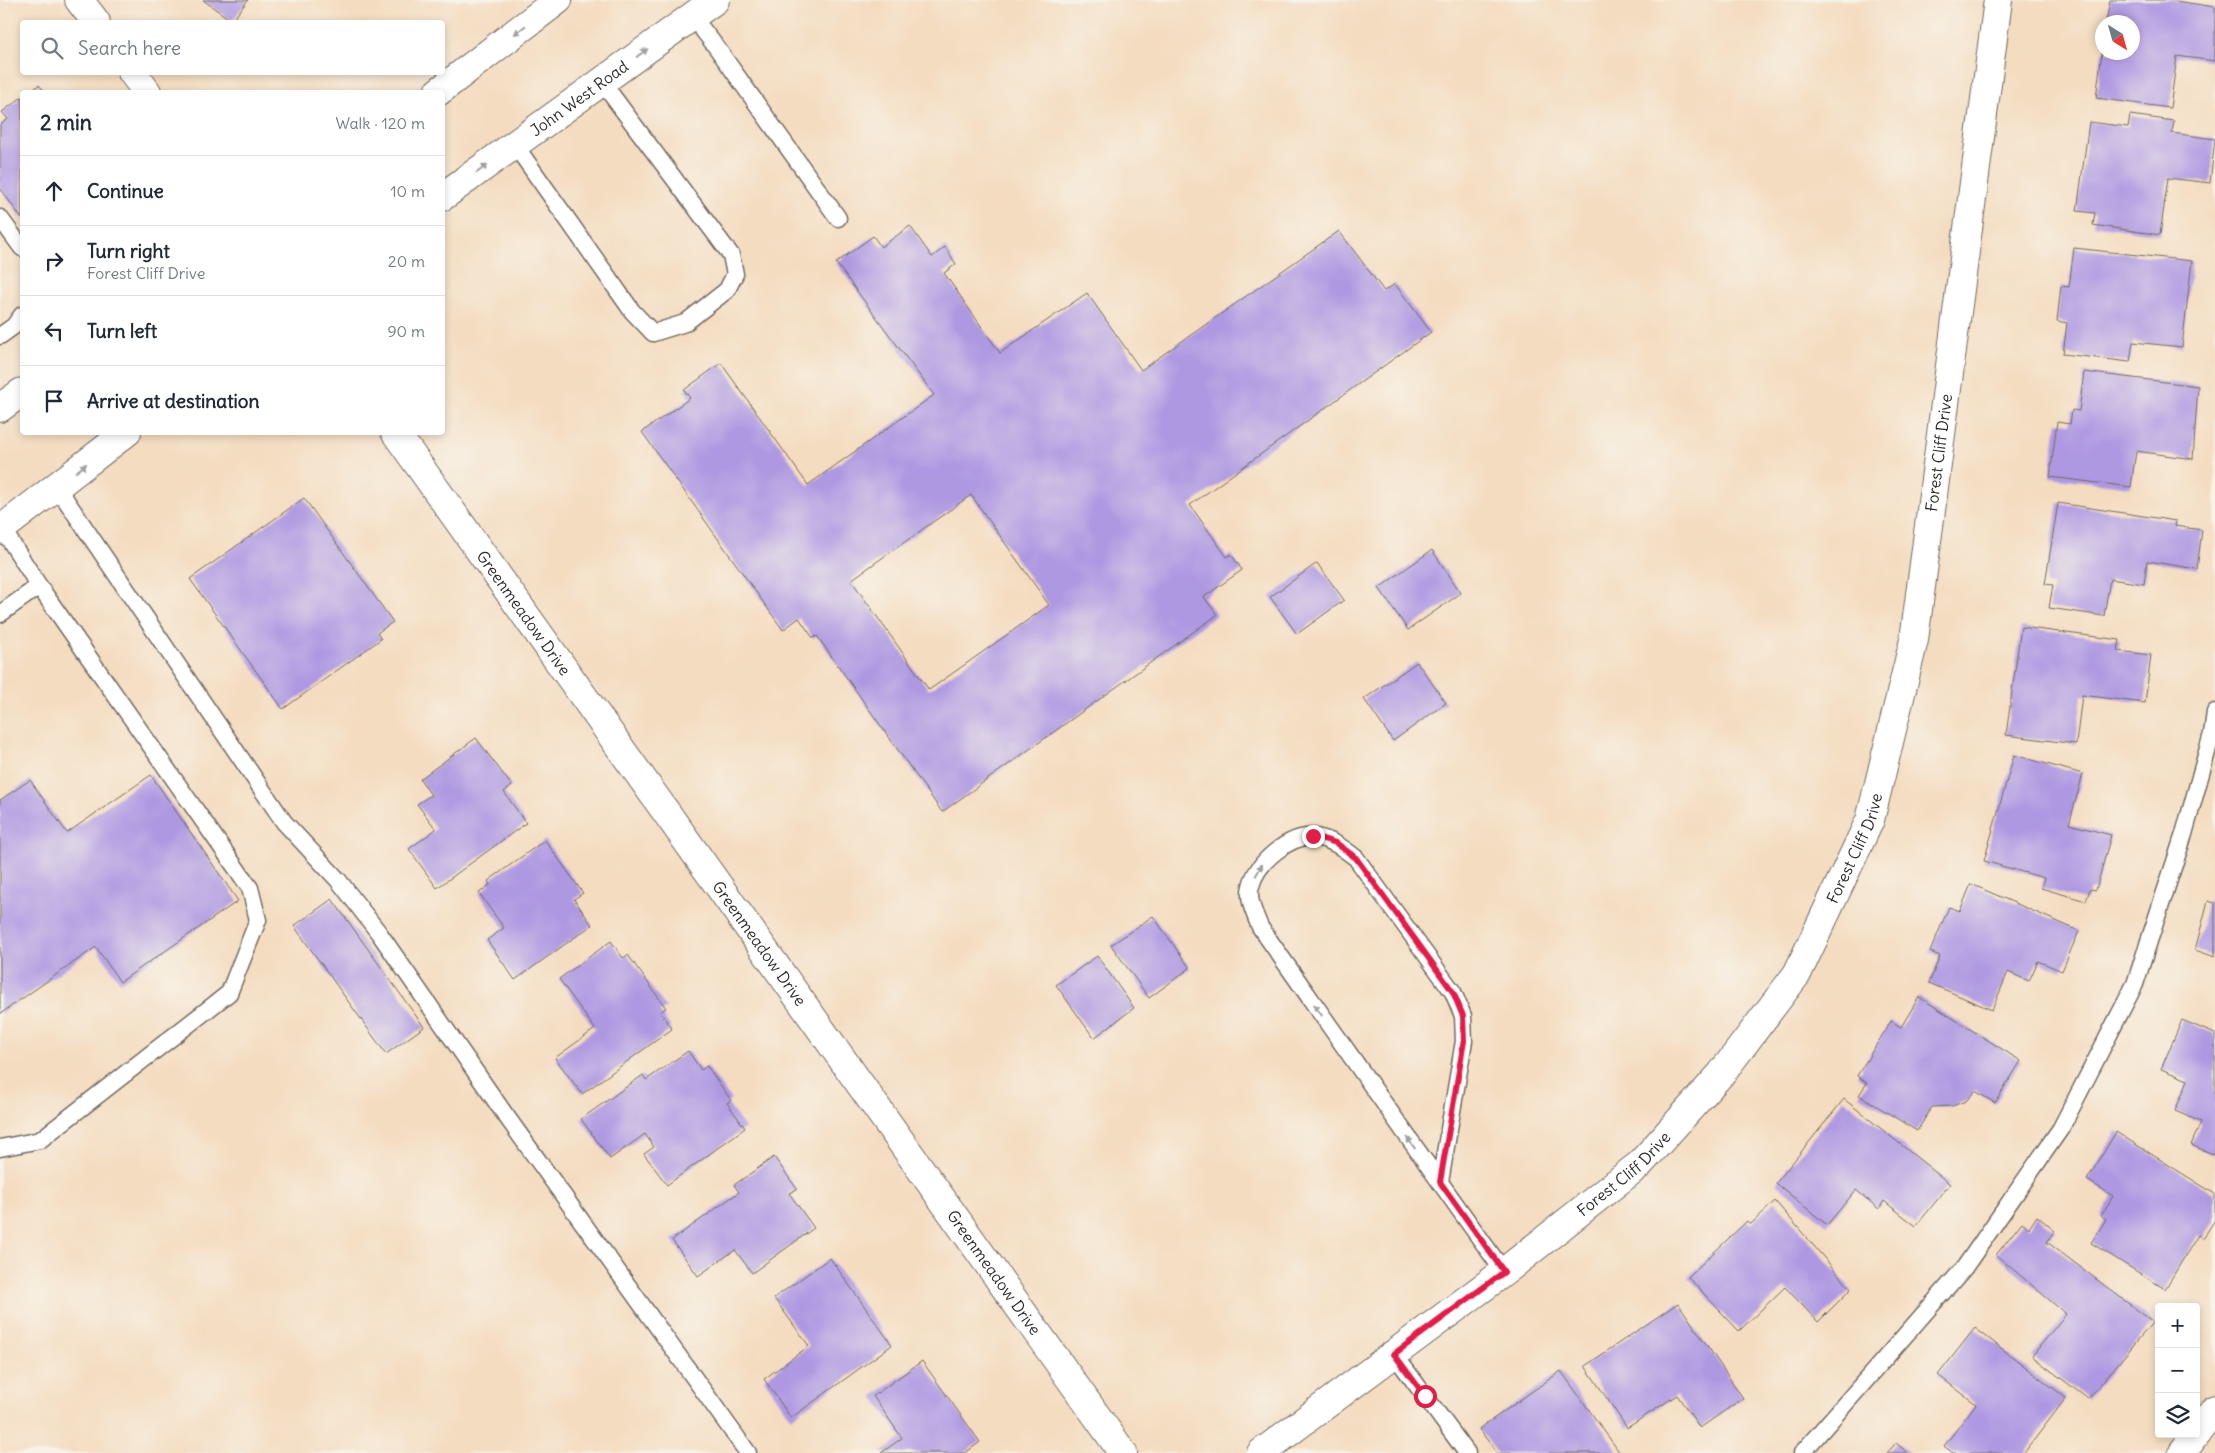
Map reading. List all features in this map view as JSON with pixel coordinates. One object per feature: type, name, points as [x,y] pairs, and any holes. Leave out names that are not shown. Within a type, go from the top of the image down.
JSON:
[{"type":"street","points":[[80,0],[95,20]]},
{"type":"street","points":[[441,90],[558,0]]},
{"type":"street","name":"John West Road","points":[[445,195],[715,0]]},
{"type":"street","name":"Forest Cliff Drive","points":[[1261,1453],[1504,1272],[1640,1164],[1721,1074],[1797,974],[1870,820],[1914,640],[1998,0]]},
{"type":"street","points":[[134,75],[146,90]]},
{"type":"street","points":[[0,408],[20,393]]},
{"type":"street","points":[[1,529],[123,435]]},
{"type":"street","name":"Greenmeadow Drive","points":[[397,435],[1123,1453]]},
{"type":"street","points":[[2200,1429],[2215,1409]]},
{"type":"street","points":[[2182,1453],[2193,1438]]},
{"type":"lane","points":[[692,16],[717,48],[838,218]]},
{"type":"lane","points":[[515,145],[632,311],[653,333],[686,323],[727,290],[735,274],[731,256],[602,82]]},
{"type":"lane","points":[[0,218],[20,245]]},
{"type":"lane","points":[[0,336],[14,326],[20,318]]},
{"type":"lane","points":[[57,487],[284,822],[340,881],[379,933],[504,1113],[748,1453]]},
{"type":"lane","points":[[0,1148],[40,1140],[229,993],[258,920],[250,888],[1,529]]},
{"type":"lane","points":[[0,614],[39,586]]},
{"type":"lane","points":[[1802,1453],[1964,1268],[2061,1128],[2135,984],[2184,834],[2212,734],[2215,712]]},
{"type":"lane","points":[[1440,1182],[1464,1041],[1463,1016],[1453,992],[1356,858],[1336,843],[1313,836],[1285,844],[1266,859],[1250,886],[1252,908],[1260,927],[1440,1182],[1504,1272]]},
{"type":"lane","points":[[1394,1354],[1467,1453]]},
{"type":"building","points":[[203,0],[248,0],[233,20]]},
{"type":"building","points":[[2110,0],[2169,0],[2215,7],[2215,61],[2177,56],[2170,108],[2096,98],[2101,60],[2140,60],[2140,15],[2107,15]]},
{"type":"building","points":[[39,85],[43,90],[32,90]]},
{"type":"building","points":[[20,98],[20,216],[0,188],[0,125],[8,119],[2,112]]},
{"type":"building","points":[[2130,115],[2174,121],[2172,133],[2215,139],[2210,183],[2168,178],[2160,235],[2093,225],[2095,213],[2077,211],[2089,122],[2128,127]]},
{"type":"building","points":[[910,226],[932,257],[945,247],[956,264],[944,273],[1000,353],[1087,293],[1141,370],[1339,231],[1384,291],[1395,284],[1431,332],[1190,505],[1227,557],[1231,554],[1242,570],[1204,597],[1217,615],[942,812],[817,636],[813,638],[799,618],[783,630],[642,432],[690,398],[684,390],[721,363],[808,485],[934,395],[836,263],[873,236],[881,247]],"holes":[[[971,495],[1049,605],[929,690],[851,580]]]},
{"type":"building","points":[[2074,248],[2192,261],[2182,347],[2133,342],[2130,362],[2063,354],[2067,323],[2057,321],[2061,286],[2069,287]]},
{"type":"building","points":[[2084,372],[2198,386],[2193,459],[2136,451],[2131,487],[2050,477],[2057,422],[2070,424],[2072,410],[2079,411]]},
{"type":"building","points":[[304,498],[393,622],[377,633],[381,639],[283,709],[190,579]]},
{"type":"building","points":[[2058,503],[2176,521],[2175,526],[2202,530],[2197,569],[2147,561],[2144,584],[2110,579],[2104,616],[2049,608],[2053,585],[2045,584]]},
{"type":"building","points":[[1432,550],[1461,593],[1408,630],[1379,588]]},
{"type":"building","points":[[1317,563],[1344,600],[1297,634],[1270,597]]},
{"type":"building","points":[[2021,627],[2120,640],[2118,651],[2151,655],[2145,703],[2082,695],[2076,744],[2006,735]]},
{"type":"building","points":[[1417,662],[1446,703],[1393,741],[1364,699]]},
{"type":"building","points":[[476,738],[512,786],[504,792],[526,823],[437,888],[409,849],[436,829],[417,804],[431,795],[420,779]]},
{"type":"building","points":[[2014,755],[2083,774],[2069,824],[2111,835],[2096,890],[2090,889],[2086,901],[2041,888],[2044,878],[1984,861]]},
{"type":"building","points":[[151,775],[238,901],[120,982],[96,947],[0,1014],[0,800],[30,780],[67,833]]},
{"type":"building","points":[[545,840],[583,893],[574,899],[592,925],[515,980],[487,940],[504,928],[479,893],[490,885],[488,881]]},
{"type":"building","points":[[1971,884],[2079,931],[2062,971],[2038,961],[2029,981],[2008,972],[1992,1010],[1929,983],[1940,956],[1930,952],[1949,907],[1960,911]]},
{"type":"building","points":[[332,899],[424,1027],[386,1054],[294,926]]},
{"type":"building","points":[[2208,901],[2215,903],[2215,957],[2195,950]]},
{"type":"building","points":[[1153,916],[1190,968],[1149,998],[1111,945]]},
{"type":"building","points":[[611,941],[623,958],[628,955],[666,1008],[660,1012],[672,1029],[582,1094],[555,1058],[595,1029],[559,979]]},
{"type":"building","points":[[1097,956],[1134,1008],[1094,1038],[1056,985]]},
{"type":"building","points":[[1919,997],[2021,1061],[1995,1103],[1975,1091],[1966,1101],[1952,1106],[1932,1107],[1917,1131],[1859,1095],[1867,1083],[1857,1076],[1891,1021],[1901,1027]]},
{"type":"building","points":[[2182,1020],[2215,1034],[2215,1155],[2191,1145],[2201,1122],[2175,1111],[2188,1080],[2161,1069]]},
{"type":"building","points":[[688,1051],[701,1070],[707,1066],[731,1100],[727,1103],[745,1128],[667,1185],[644,1154],[654,1147],[645,1134],[610,1159],[581,1119],[643,1075],[646,1080]]},
{"type":"building","points":[[1844,1099],[1950,1184],[1916,1226],[1884,1201],[1879,1209],[1856,1190],[1827,1225],[1776,1183]]},
{"type":"building","points":[[2116,1132],[2215,1194],[2215,1220],[2203,1238],[2198,1235],[2165,1289],[2091,1243],[2106,1219],[2101,1216],[2113,1196],[2087,1180]]},
{"type":"building","points":[[774,1157],[797,1189],[789,1193],[814,1228],[752,1273],[735,1250],[698,1276],[672,1240],[739,1192],[734,1185]]},
{"type":"building","points":[[1775,1201],[1851,1289],[1818,1322],[1785,1287],[1739,1331],[1688,1277],[1747,1221],[1751,1224]]},
{"type":"building","points":[[2037,1216],[2055,1231],[2047,1242],[2153,1322],[2088,1399],[2032,1356],[2066,1314],[1996,1255],[2022,1222],[2029,1228]]},
{"type":"building","points":[[830,1258],[892,1345],[791,1418],[764,1379],[809,1346],[774,1298]]},
{"type":"building","points":[[1678,1303],[1743,1398],[1700,1428],[1677,1395],[1627,1428],[1585,1366]]},
{"type":"building","points":[[1975,1328],[2066,1398],[2024,1453],[1953,1453],[1944,1446],[1976,1404],[1938,1375]]},
{"type":"building","points":[[922,1361],[980,1442],[965,1453],[881,1453],[902,1438],[873,1396]]},
{"type":"building","points":[[1561,1371],[1620,1453],[1497,1453],[1479,1429]]},
{"type":"building","points":[[1896,1443],[1908,1453],[1887,1453]]},
{"type":"route","points":[[1313,836],[1336,843],[1356,858],[1453,992],[1463,1016],[1464,1041],[1440,1182],[1504,1272],[1394,1354],[1425,1396]]}]
